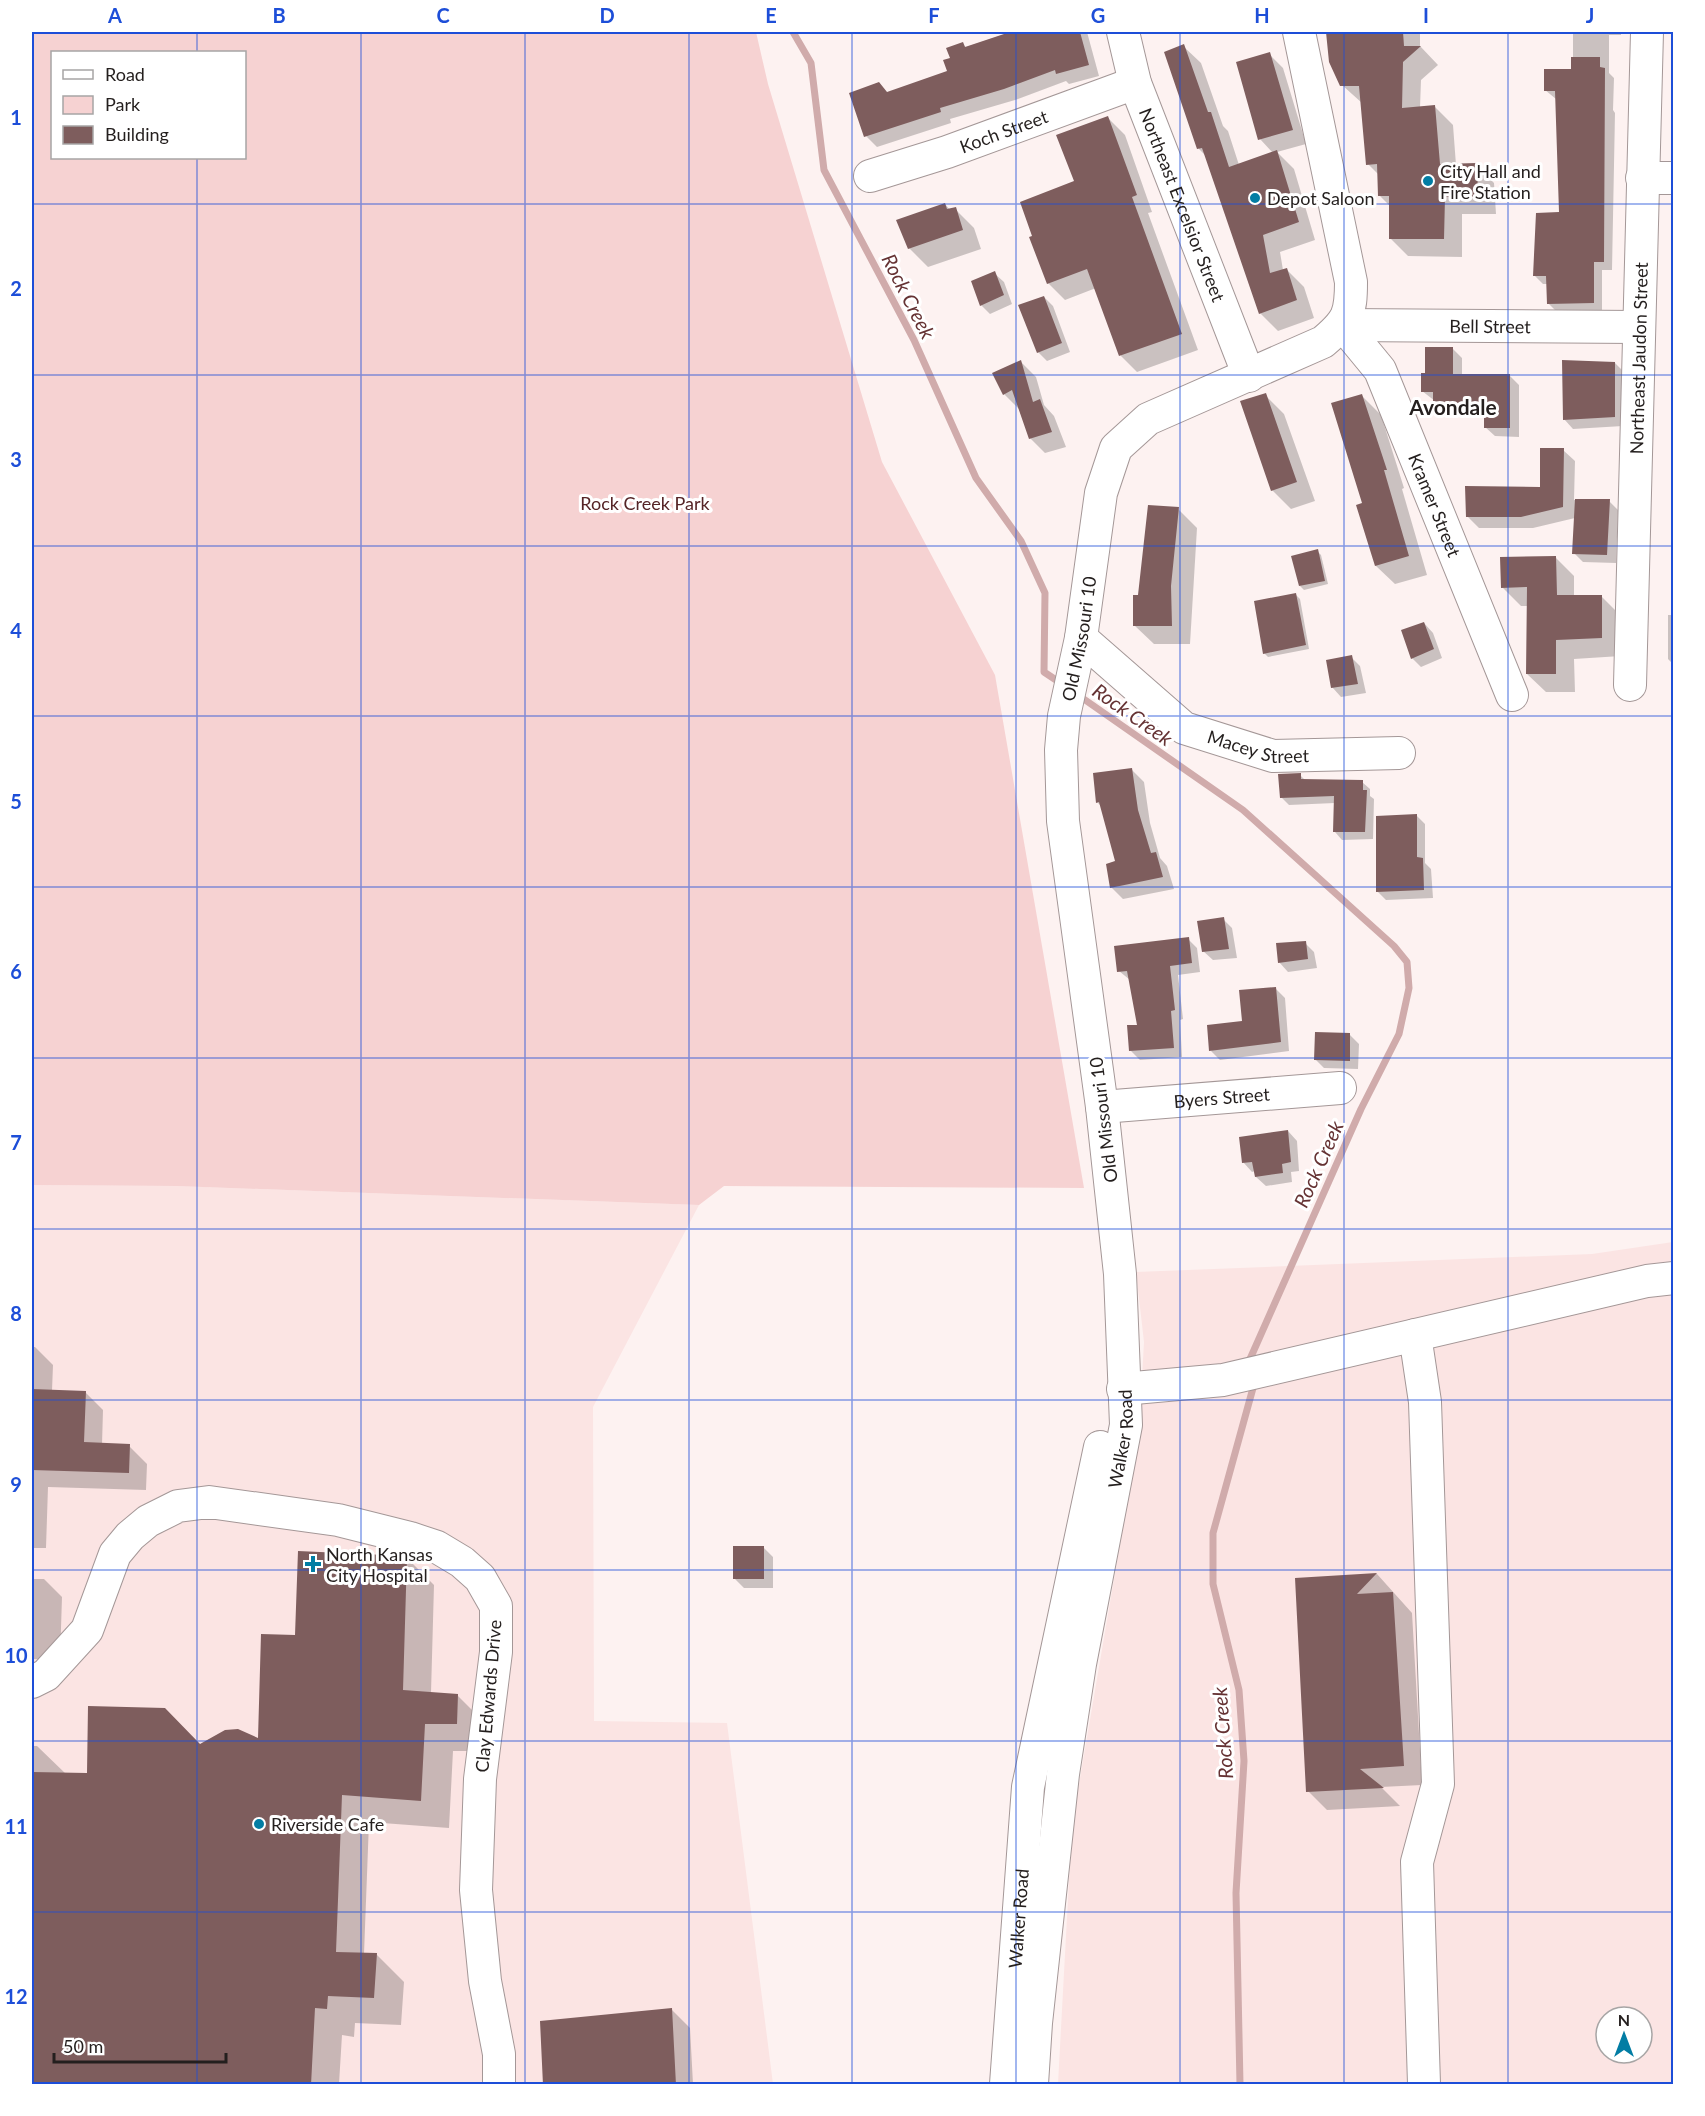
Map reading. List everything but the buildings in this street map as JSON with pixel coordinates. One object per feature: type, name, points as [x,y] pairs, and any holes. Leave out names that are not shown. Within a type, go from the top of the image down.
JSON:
[{"type":"street","name":"Northeast Excelsior Street","points":[[1123,32],[1135,82],[1249,376]]},
{"type":"street","points":[[1299,32],[1351,282],[1351,308],[1343,325]]},
{"type":"street","name":"Northeast Jaudon Street","points":[[1630,686],[1647,32]]},
{"type":"street","name":"Koch Street","points":[[870,176],[947,152],[1135,82]]},
{"type":"street","points":[[1642,178],[1674,178]]},
{"type":"street","name":"Bell Street","points":[[1343,325],[1638,327]]},
{"type":"street","name":"Old Missouri 10","points":[[1123,1389],[1120,1275],[1102,1107],[1063,821],[1061,750],[1064,716],[1077,650],[1101,493],[1116,448],[1148,419],[1323,342],[1343,325]]},
{"type":"street","name":"Kramer Street","points":[[1343,325],[1380,370],[1512,695]]},
{"type":"street","name":"Macey Street","points":[[1077,650],[1184,728],[1273,756],[1399,753]]},
{"type":"street","name":"Byers Street","points":[[1102,1107],[1340,1088]]},
{"type":"street","points":[[1123,1389],[1223,1380],[1647,1281],[1674,1278]]},
{"type":"street","points":[[1415,1335],[1425,1402],[1438,1784],[1417,1862],[1424,2085]]},
{"type":"street","name":"Walker Road","points":[[1006,2085],[1025,1993],[1063,1774],[1072,1637],[1126,1425],[1123,1389]]},
{"type":"street","name":"Clay Edwards Drive","points":[[32,1682],[46,1675],[87,1630],[115,1554],[130,1536],[148,1521],[178,1506],[209,1502],[338,1520],[437,1547],[462,1562],[480,1578],[496,1606],[496,1652],[480,1779],[476,1890],[485,1982],[499,2054],[500,2085]]},
{"type":"street","name":"Walker Road","points":[[1025,1993],[1032,2085]]},
{"type":"shaded area","name":"North Kansas City Hospital","points":[[32,1185],[176,1186],[699,1205],[593,1407],[594,1721],[727,1723],[773,2084],[32,2084]]},
{"type":"shaded area","points":[[1673,1242],[1673,2084],[1058,2084],[1072,1825],[1139,1433],[1144,1342],[1136,1272],[1592,1254]]},
{"type":"green space","name":"Rock Creek Park","points":[[32,32],[756,32],[768,84],[882,462],[995,675],[1084,1188],[724,1186],[699,1205],[176,1186],[32,1185]]},
{"type":"waterway","name":"Rock Creek","points":[[793,32],[811,63],[824,170],[914,340],[976,478],[1021,541],[1045,593],[1044,672],[1062,684]]},
{"type":"waterway","name":"Rock Creek","points":[[1078,695],[1243,810],[1394,946],[1407,962],[1409,988],[1399,1034],[1361,1109],[1250,1359]]},
{"type":"waterway","name":"Rock Creek","points":[[1240,2084],[1236,1893],[1244,1761],[1239,1690],[1213,1584],[1213,1533],[1253,1388]]},
{"type":"place","name":"City Hall and Fire Station","points":[[1428,181]]},
{"type":"place","name":"Depot Saloon","points":[[1255,198]]},
{"type":"place","name":"North Kansas City Hospital","points":[[313,1564]]},
{"type":"place","name":"Riverside Cafe","points":[[259,1824]]},
{"type":"district","name":"Avondale","points":[[1453,406]]}]
